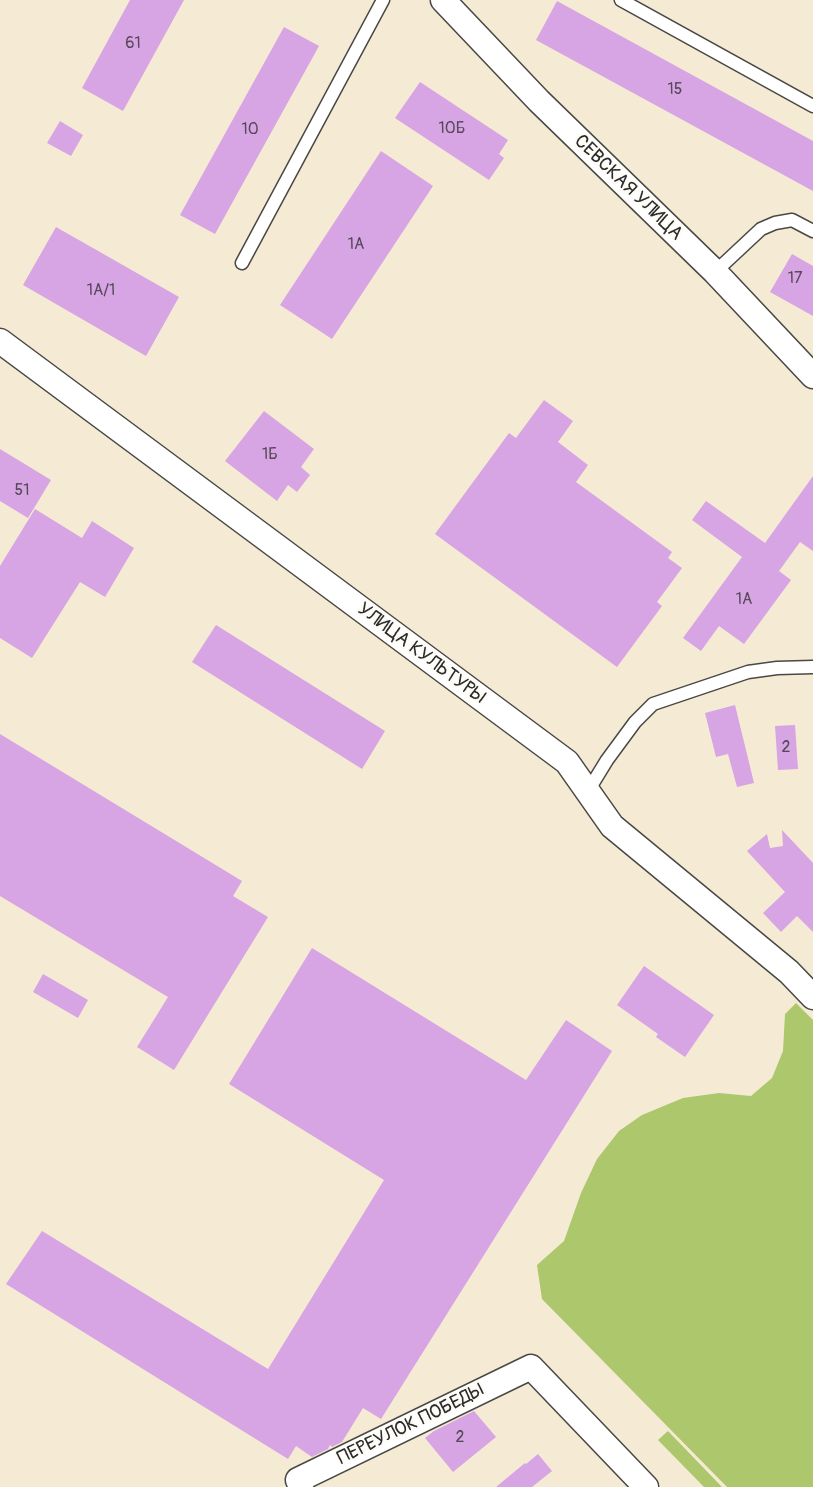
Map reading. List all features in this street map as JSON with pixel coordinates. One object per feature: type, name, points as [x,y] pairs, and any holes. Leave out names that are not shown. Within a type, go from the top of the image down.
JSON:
[{"type":"street","name":"СЕВСКАЯ УЛИЦА","points":[[450,3],[539,101],[715,272],[813,376]]},
{"type":"street","name":"УЛИЦА КУЛЬТУРЫ","points":[[0,341],[567,762],[612,826],[789,972],[813,997]]},
{"type":"street","name":"ПЕРЕУЛОК ПОБЕДЫ","points":[[296,1484],[531,1367],[646,1487]]},
{"type":"lane","points":[[242,263],[383,0]]},
{"type":"lane","points":[[621,0],[813,106]]},
{"type":"lane","points":[[715,272],[761,229],[775,223],[792,220],[813,231]]},
{"type":"lane","points":[[588,791],[635,722],[653,704],[748,672],[813,667]]},
{"type":"green space","points":[[796,1003],[813,1020],[813,1487],[727,1487],[542,1299],[537,1265],[564,1241],[581,1193],[597,1159],[619,1131],[642,1115],[683,1098],[719,1093],[751,1096],[772,1078],[783,1051],[785,1014]]},
{"type":"green space","points":[[668,1431],[722,1487],[704,1487],[658,1440]]},
{"type":"building","points":[[130,0],[184,0],[123,111],[82,88]]},
{"type":"building","points":[[557,1],[813,141],[813,191],[536,40]]},
{"type":"building","points":[[284,27],[319,46],[215,234],[180,215]]},
{"type":"building","points":[[420,82],[508,140],[499,154],[504,158],[489,180],[395,118]]},
{"type":"building","points":[[60,121],[83,135],[71,156],[47,143]]},
{"type":"building","points":[[381,151],[433,186],[332,339],[280,305]]},
{"type":"building","points":[[56,227],[179,297],[146,356],[23,285]]},
{"type":"building","points":[[792,254],[813,266],[813,316],[770,292]]},
{"type":"building","points":[[544,400],[573,421],[558,442],[588,465],[576,482],[672,552],[668,558],[682,568],[657,602],[662,606],[617,667],[435,534],[509,433],[516,438]]},
{"type":"building","points":[[264,411],[314,449],[301,467],[310,475],[297,492],[288,485],[277,501],[225,461]]},
{"type":"building","points":[[0,449],[51,480],[28,518],[0,501]]},
{"type":"building","points":[[813,476],[813,551],[800,542],[779,571],[791,580],[744,644],[719,626],[701,651],[683,638],[742,557],[692,520],[706,501],[765,543]]},
{"type":"building","points":[[35,509],[82,538],[92,521],[134,548],[105,597],[80,582],[32,658],[0,638],[0,566]]},
{"type":"building","points":[[216,625],[385,731],[362,769],[192,662]]},
{"type":"building","points":[[735,705],[754,783],[737,787],[728,754],[716,757],[705,713]]},
{"type":"building","points":[[795,725],[798,769],[778,770],[775,726]]},
{"type":"building","points":[[0,734],[242,881],[233,896],[268,917],[174,1070],[137,1047],[168,997],[0,896]]},
{"type":"building","points":[[782,830],[813,863],[813,932],[797,916],[781,932],[763,913],[785,892],[747,851],[767,834],[770,848],[783,846]]},
{"type":"building","points":[[312,948],[526,1080],[566,1020],[612,1051],[381,1419],[363,1408],[342,1442],[332,1447],[330,1445],[328,1449],[312,1457],[296,1446],[288,1459],[6,1284],[42,1231],[268,1369],[384,1180],[229,1084]]},
{"type":"building","points":[[644,966],[714,1015],[685,1057],[617,1005]]},
{"type":"building","points":[[43,974],[88,1000],[78,1018],[33,992]]},
{"type":"building","points":[[474,1411],[496,1437],[453,1472],[425,1438]]},
{"type":"building","points":[[538,1454],[552,1471],[532,1487],[496,1487],[525,1463]]}]
